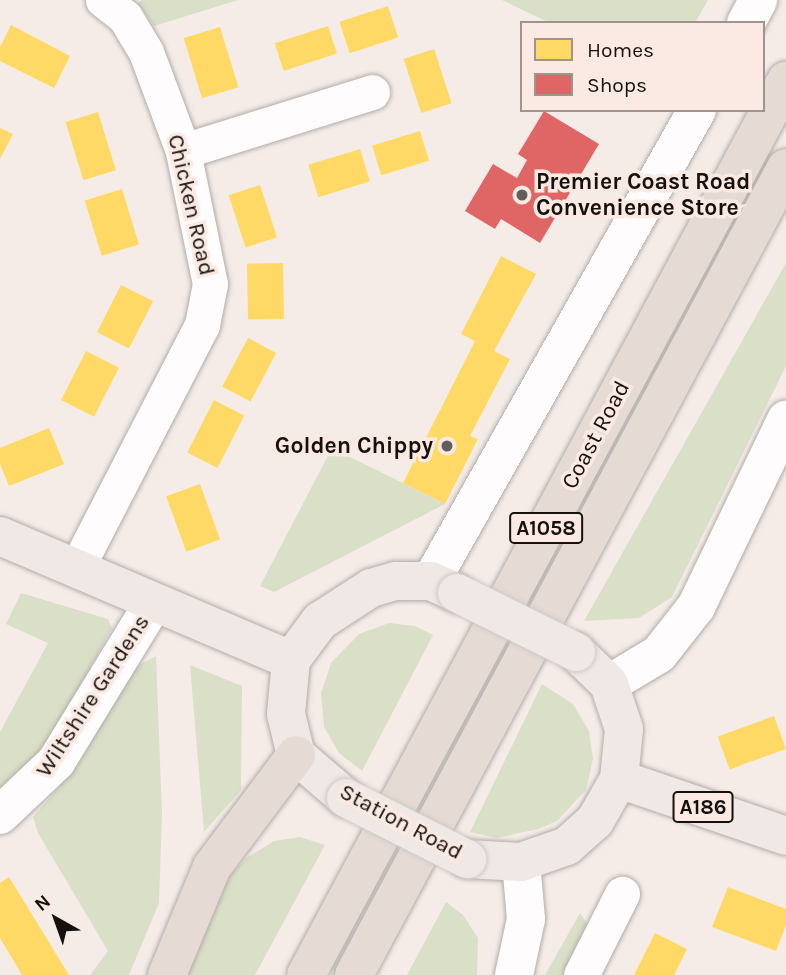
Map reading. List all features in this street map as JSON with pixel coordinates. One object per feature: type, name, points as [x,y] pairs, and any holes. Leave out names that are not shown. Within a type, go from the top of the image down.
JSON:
[{"type":"highway","name":"Coast Road","points":[[306,975],[786,81]]},
{"type":"highway","name":"Coast Road","points":[[354,975],[786,168]]},
{"type":"highway","points":[[167,975],[212,867],[252,808],[280,782],[296,755]]},
{"type":"main road","points":[[0,536],[153,604],[291,660]]},
{"type":"main road","points":[[296,755],[286,714],[291,660],[320,621],[371,588],[396,581],[444,587],[576,652],[609,684]]},
{"type":"main road","name":"Station Road","points":[[296,755],[346,798],[467,859],[521,862],[567,846],[596,821],[619,779],[624,729],[609,684]]},
{"type":"main road","name":"A186","points":[[619,779],[786,836]]},
{"type":"street","name":"Chicken Road","points":[[76,569],[190,349],[207,306],[209,260],[183,151],[136,33],[103,0]]},
{"type":"street","points":[[747,21],[758,0]]},
{"type":"street","points":[[183,151],[372,92]]},
{"type":"street","points":[[444,587],[696,112]]},
{"type":"street","points":[[609,684],[659,654],[696,607],[786,420]]},
{"type":"street","name":"Wiltshire Gardens","points":[[0,815],[56,762],[153,604]]},
{"type":"street","points":[[514,975],[526,919],[521,862]]},
{"type":"street","points":[[581,975],[622,894]]},
{"type":"green space","points":[[142,0],[238,0],[154,26],[138,3]]},
{"type":"green space","points":[[502,0],[708,0],[696,21],[546,21]]},
{"type":"green space","points":[[786,263],[786,366],[672,597],[639,618],[584,621]]},
{"type":"green space","points":[[332,448],[445,504],[274,592],[260,586]]},
{"type":"green space","points":[[21,593],[108,619],[112,628],[44,753],[0,794],[0,732],[48,643],[6,624]]},
{"type":"green space","points":[[389,623],[415,626],[433,635],[362,771],[339,753],[324,727],[321,693],[331,663],[359,634]]},
{"type":"green space","points":[[156,656],[162,814],[159,903],[129,975],[90,975],[108,951],[38,833],[33,817],[78,765],[134,668]]},
{"type":"green space","points":[[190,665],[242,686],[241,790],[204,832]]},
{"type":"green space","points":[[542,684],[573,704],[589,731],[593,759],[586,790],[557,821],[538,829],[497,838],[470,832]]},
{"type":"green space","points":[[300,837],[325,845],[255,975],[184,975],[218,889],[246,858],[274,841]]},
{"type":"green space","points":[[446,902],[463,915],[478,938],[477,975],[407,975]]},
{"type":"green space","points":[[580,913],[593,932],[570,975],[545,975]]},
{"type":"building: Homes","points":[[388,6],[398,37],[350,53],[339,22]]},
{"type":"building: Homes","points":[[11,25],[70,56],[54,88],[0,61],[0,47]]},
{"type":"building: Homes","points":[[328,26],[337,54],[284,71],[275,43]]},
{"type":"building: Homes","points":[[220,27],[238,87],[202,98],[184,38]]},
{"type":"building: Homes","points":[[434,49],[452,103],[421,113],[404,59]]},
{"type":"building: Homes","points":[[98,112],[116,170],[83,180],[65,122]]},
{"type":"building: Homes","points":[[0,128],[13,134],[0,159]]},
{"type":"building: Homes","points":[[420,131],[429,161],[381,175],[372,146]]},
{"type":"building: Homes","points":[[360,149],[370,182],[318,197],[308,165]]},
{"type":"building: Homes","points":[[260,185],[277,237],[246,248],[229,195]]},
{"type":"building: Homes","points":[[122,189],[139,244],[102,256],[85,200]]},
{"type":"building: Homes","points":[[501,256],[536,274],[494,351],[510,359],[470,436],[478,439],[445,504],[403,483],[475,341],[461,334]]},
{"type":"building: Homes","points":[[283,263],[284,319],[248,320],[247,264]]},
{"type":"building: Homes","points":[[121,285],[153,301],[129,349],[97,332]]},
{"type":"building: Homes","points":[[248,338],[276,353],[250,402],[222,387]]},
{"type":"building: Homes","points":[[86,351],[119,368],[94,417],[61,400]]},
{"type":"building: Homes","points":[[214,400],[244,415],[218,468],[187,453]]},
{"type":"building: Homes","points":[[49,428],[64,464],[9,486],[0,464],[0,448]]},
{"type":"building: Homes","points":[[200,484],[220,539],[186,552],[166,496]]},
{"type":"building: Homes","points":[[774,716],[786,749],[730,769],[718,737]]},
{"type":"building: Homes","points":[[9,877],[69,975],[22,975],[0,938],[0,883]]},
{"type":"building: Homes","points":[[728,887],[786,909],[786,925],[776,951],[712,927]]},
{"type":"building: Homes","points":[[655,933],[687,949],[674,975],[634,975]]},
{"type":"building: Shops","name":"Premier Coast Road Convenience Store","points":[[543,112],[599,144],[540,243],[501,219],[495,229],[465,211],[493,164],[517,178],[527,160],[518,154]]},
{"type":"place","name":"Premier Coast Road Convenience Store","points":[[522,195]]},
{"type":"place","name":"Golden Chippy","points":[[447,446]]}]
